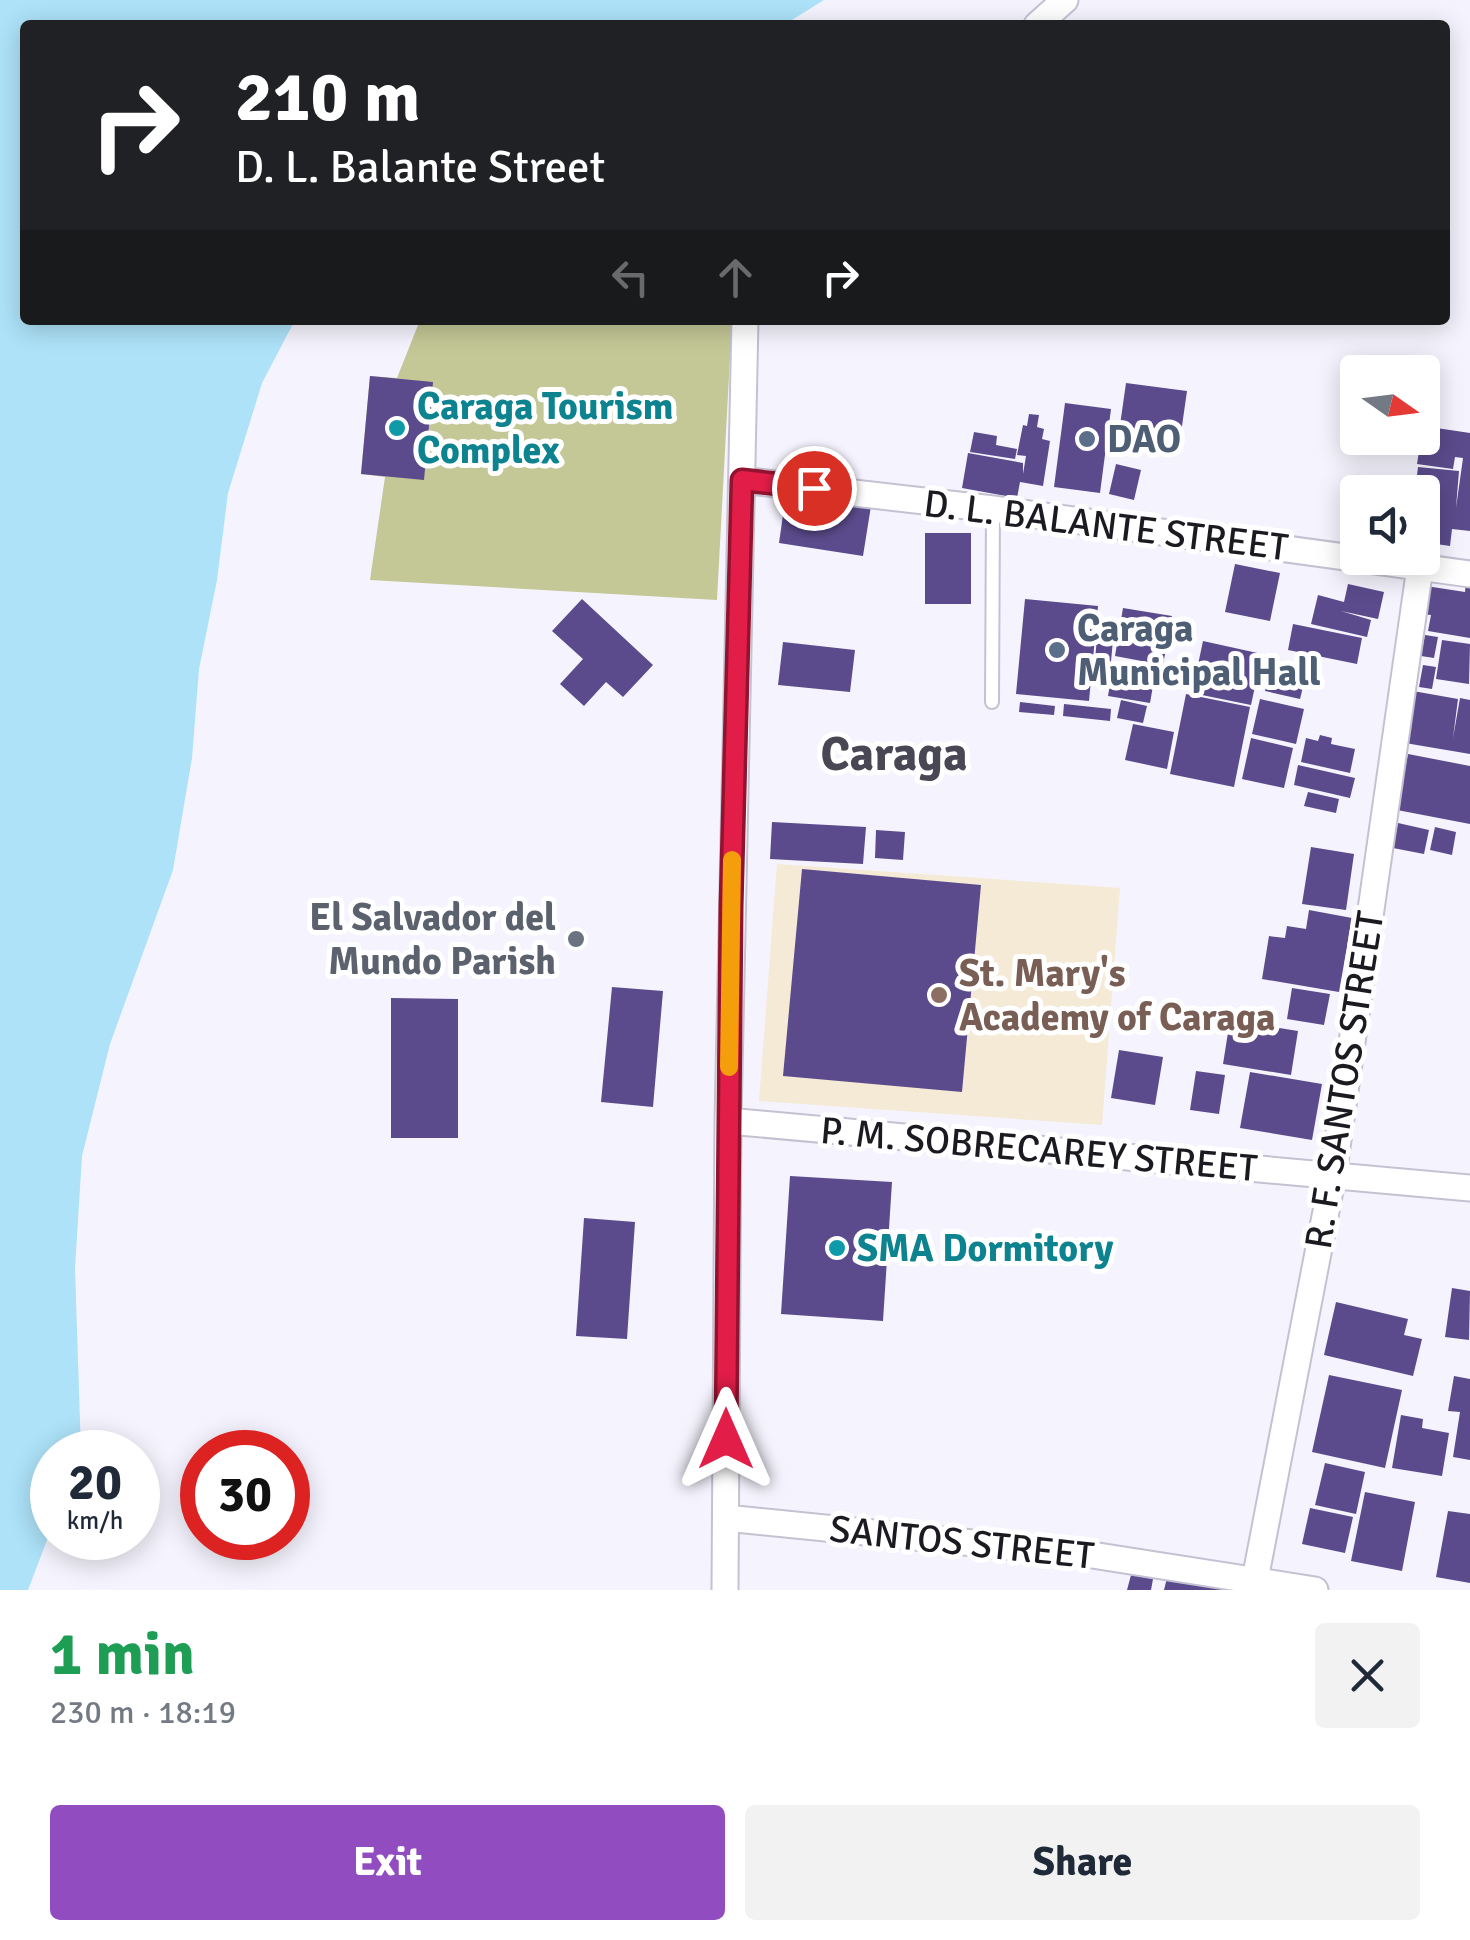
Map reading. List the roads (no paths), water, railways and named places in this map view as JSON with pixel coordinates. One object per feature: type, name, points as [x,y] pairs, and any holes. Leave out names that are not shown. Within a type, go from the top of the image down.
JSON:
[{"type":"street","points":[[1043,20],[1065,0]]},
{"type":"street","points":[[725,1590],[728,1121],[745,325]]},
{"type":"street","name":"D. L. BALANTE STREET","points":[[742,480],[1340,556]]},
{"type":"street","name":"D. L. BALANTE STREET","points":[[1440,570],[1470,574]]},
{"type":"street","name":"R. F. SANTOS STREET","points":[[1254,1585],[1333,1175],[1419,575]]},
{"type":"street","name":"P. M. SOBRECAREY STREET","points":[[728,1121],[1470,1188]]},
{"type":"street","name":"SANTOS STREET","points":[[726,1518],[1092,1555],[1254,1585],[1315,1590]]},
{"type":"lane","points":[[992,702],[993,509]]},
{"type":"water","points":[[0,0],[824,0],[792,20],[20,20],[20,325],[292,325],[262,383],[228,493],[217,580],[199,669],[192,758],[173,870],[110,1044],[82,1156],[75,1268],[80,1430],[30,1430],[30,1560],[39,1560],[28,1590],[0,1590]]},
{"type":"place","name":"Caraga Tourism Complex","points":[[397,428]]},
{"type":"place","name":"DAO","points":[[1087,439]]},
{"type":"place","name":"Caraga Municipal Hall","points":[[1057,650]]},
{"type":"place","name":"El Salvador del Mundo Parish","points":[[576,939]]},
{"type":"place","name":"St. Mary's Academy of Caraga","points":[[939,995]]},
{"type":"place","name":"SMA Dormitory","points":[[837,1248]]},
{"type":"district","name":"Caraga","points":[[894,753]]}]
